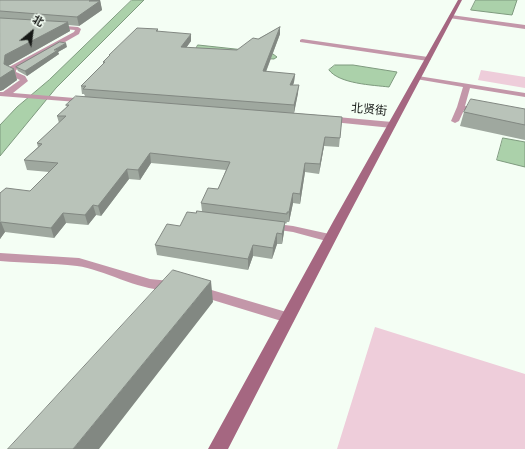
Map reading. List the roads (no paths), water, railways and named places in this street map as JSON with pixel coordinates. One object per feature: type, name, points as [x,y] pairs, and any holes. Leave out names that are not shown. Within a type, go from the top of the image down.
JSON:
[{"type":"main road","points":[[218,449],[330,238],[460,0]]},
{"type":"street","points":[[451,17],[525,27]]},
{"type":"street","points":[[2,95],[24,81],[22,78],[12,73],[12,70],[77,33],[78,29],[47,26]]},
{"type":"street","points":[[2,95],[96,102]]},
{"type":"street","name":"北贤街","points":[[319,118],[392,125]]},
{"type":"lane","points":[[302,41],[428,59]]},
{"type":"lane","points":[[418,78],[525,95]]},
{"type":"lane","points":[[455,121],[461,107],[467,85]]},
{"type":"lane","points":[[461,107],[490,112]]},
{"type":"lane","points":[[255,224],[293,229],[330,238]]},
{"type":"lane","points":[[0,258],[79,262],[150,284],[179,285],[288,318]]}]
